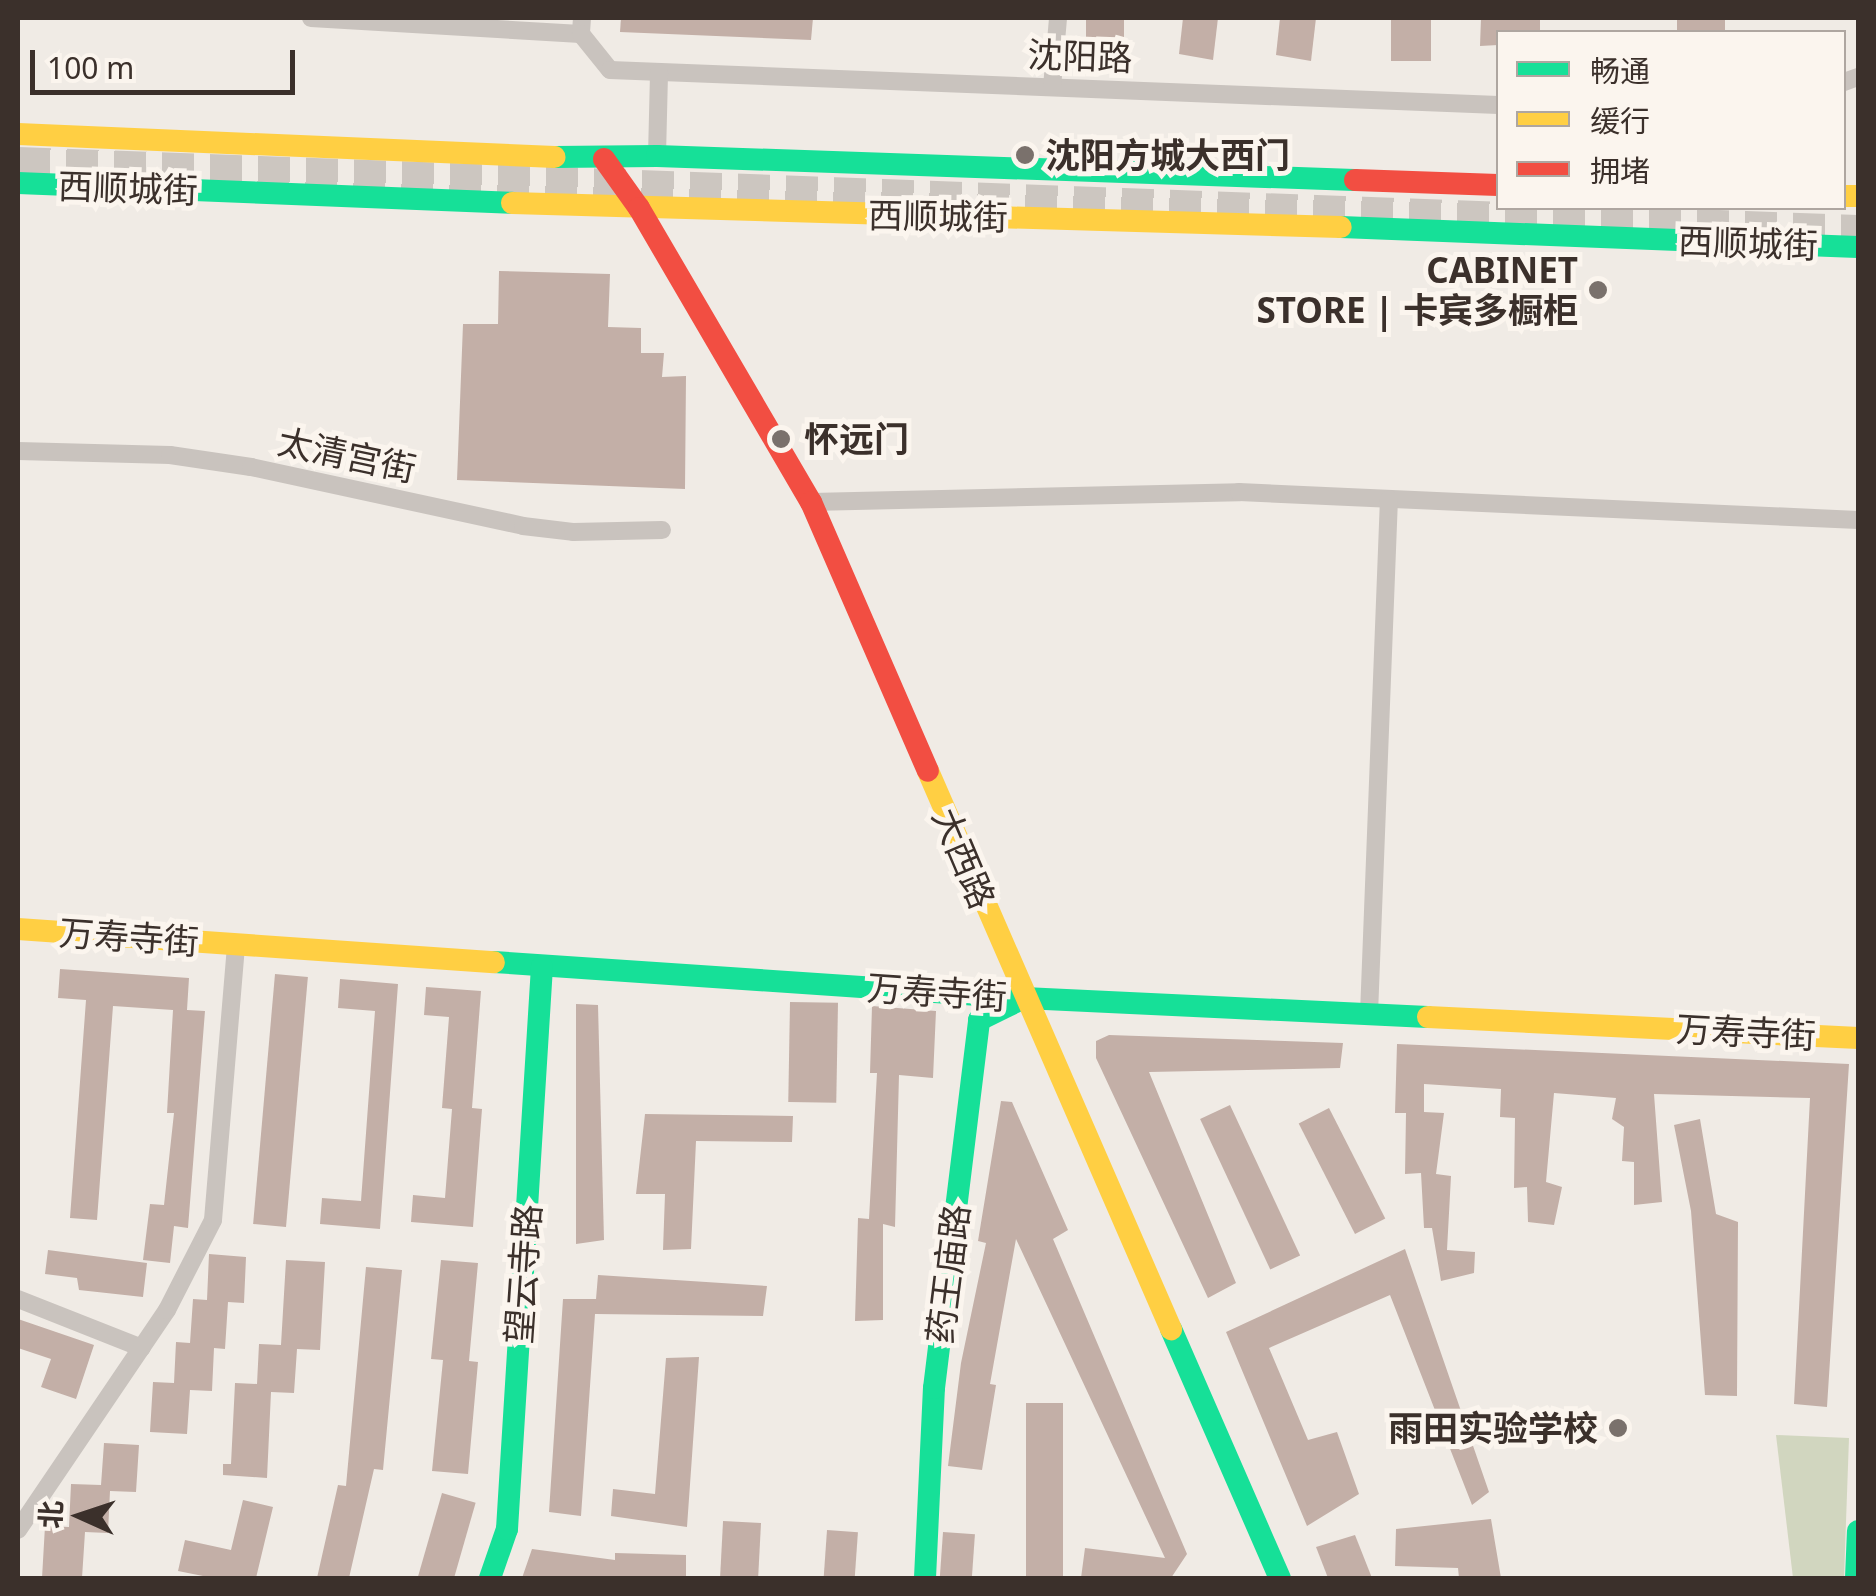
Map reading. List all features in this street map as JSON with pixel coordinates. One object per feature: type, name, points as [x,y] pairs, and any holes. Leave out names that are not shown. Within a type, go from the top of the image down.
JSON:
[{"type":"main road","name":"西顺城街","points":[[18,134],[604,159],[657,156],[1496,184]]},
{"type":"main road","name":"大西路","points":[[604,159],[639,208],[811,502],[1280,1578]]},
{"type":"main road","name":"西顺城街","points":[[18,183],[639,208],[1256,224],[1858,247]]},
{"type":"main road","name":"万寿寺街","points":[[18,929],[1024,998],[1858,1038]]},
{"type":"main road","name":"望云寺路","points":[[490,1578],[508,1529],[542,967]]},
{"type":"main road","name":"药王庙路","points":[[925,1578],[934,1388],[979,1020],[1024,998]]},
{"type":"main road","points":[[1856,1578],[1858,1531]]},
{"type":"street","points":[[311,18],[582,26]]},
{"type":"street","points":[[1052,87],[1058,18]]},
{"type":"street","name":"沈阳路","points":[[582,26],[610,70],[1496,104]]},
{"type":"street","points":[[657,156],[659,72]]},
{"type":"street","name":"太清宫街","points":[[18,451],[170,455],[250,467],[523,526],[573,532],[662,530]]},
{"type":"street","points":[[811,502],[1239,492],[1858,520]]},
{"type":"street","points":[[1369,1014],[1389,498]]},
{"type":"street","points":[[18,1530],[167,1310],[213,1220],[236,944]]},
{"type":"street","points":[[18,1299],[142,1348]]},
{"type":"green space","points":[[1776,1435],[1849,1438],[1844,1578],[1793,1578]]},
{"type":"building","points":[[621,18],[813,18],[811,40],[620,32]]},
{"type":"building","points":[[1086,18],[1124,18],[1124,47],[1086,47]]},
{"type":"building","points":[[1183,18],[1218,18],[1213,60],[1179,54]]},
{"type":"building","points":[[1280,18],[1316,18],[1311,61],[1276,55]]},
{"type":"building","points":[[1391,18],[1431,18],[1431,61],[1391,61]]},
{"type":"building","points":[[1481,18],[1540,18],[1540,30],[1496,30],[1496,45],[1480,46]]},
{"type":"building","points":[[1677,18],[1725,18],[1725,30],[1677,30]]},
{"type":"building","points":[[499,271],[610,274],[608,327],[641,328],[641,353],[664,353],[662,377],[686,376],[685,489],[457,480],[463,324],[498,324]]},
{"type":"building","points":[[60,969],[189,978],[187,1010],[205,1011],[188,1228],[174,1226],[170,1263],[143,1260],[150,1204],[164,1205],[174,1113],[167,1113],[173,1010],[113,1006],[97,1220],[70,1218],[86,1000],[58,998]]},
{"type":"building","points":[[275,974],[308,977],[286,1227],[253,1224]]},
{"type":"building","points":[[340,979],[398,984],[380,1229],[320,1224],[322,1198],[361,1201],[375,1011],[338,1008]]},
{"type":"building","points":[[426,987],[481,991],[472,1108],[482,1109],[473,1227],[411,1222],[413,1195],[445,1198],[452,1109],[442,1108],[449,1017],[424,1015]]},
{"type":"building","points":[[790,1002],[838,1003],[836,1103],[788,1102]]},
{"type":"building","points":[[576,1004],[598,1005],[604,1240],[576,1244]]},
{"type":"building","points":[[872,1006],[936,1011],[933,1078],[899,1075],[895,1227],[883,1224],[883,1320],[855,1321],[858,1218],[869,1219],[877,1073],[870,1073]]},
{"type":"building","points":[[1109,1035],[1343,1043],[1340,1068],[1149,1072],[1236,1283],[1208,1298],[1096,1058],[1096,1041]]},
{"type":"building","points":[[1397,1044],[1849,1064],[1827,1407],[1794,1404],[1810,1098],[1654,1094],[1662,1202],[1634,1205],[1634,1162],[1622,1161],[1624,1127],[1612,1119],[1616,1098],[1554,1093],[1546,1182],[1562,1187],[1554,1225],[1528,1222],[1527,1187],[1514,1188],[1515,1118],[1500,1117],[1501,1089],[1424,1084],[1424,1112],[1444,1113],[1436,1174],[1451,1176],[1447,1250],[1475,1252],[1474,1273],[1441,1281],[1432,1228],[1424,1228],[1421,1173],[1405,1174],[1406,1113],[1395,1113]]},
{"type":"building","points":[[1001,1101],[1012,1102],[1068,1230],[1053,1239],[1187,1554],[1171,1578],[1081,1578],[1085,1548],[1165,1558],[1016,1239],[990,1384],[996,1385],[982,1470],[948,1466],[961,1363],[986,1243],[978,1241]]},
{"type":"building","points":[[1230,1105],[1300,1255],[1270,1269],[1200,1119]]},
{"type":"building","points":[[1329,1108],[1385,1218],[1355,1234],[1299,1123]]},
{"type":"building","points":[[645,1114],[793,1116],[792,1142],[696,1141],[691,1249],[663,1250],[665,1194],[636,1194]]},
{"type":"building","points":[[1700,1119],[1716,1214],[1738,1222],[1737,1396],[1705,1395],[1691,1211],[1674,1125]]},
{"type":"building","points":[[1405,1249],[1489,1492],[1472,1505],[1390,1295],[1269,1348],[1308,1440],[1337,1432],[1359,1494],[1307,1526],[1226,1332]]},
{"type":"building","points":[[48,1250],[147,1263],[143,1297],[79,1290],[77,1278],[45,1274]]},
{"type":"building","points":[[209,1254],[246,1257],[244,1303],[228,1302],[225,1349],[214,1348],[212,1391],[190,1390],[187,1434],[150,1432],[153,1382],[174,1383],[176,1342],[190,1343],[193,1299],[207,1300]]},
{"type":"building","points":[[286,1260],[325,1262],[320,1350],[297,1349],[294,1393],[271,1392],[267,1478],[223,1475],[223,1464],[231,1464],[235,1383],[257,1384],[259,1344],[281,1345]]},
{"type":"building","points":[[441,1260],[478,1263],[469,1361],[478,1362],[468,1474],[432,1471],[443,1360],[431,1359]]},
{"type":"building","points":[[366,1267],[402,1270],[383,1470],[374,1469],[349,1578],[317,1578],[338,1485],[346,1486]]},
{"type":"building","points":[[598,1275],[767,1286],[763,1316],[595,1314],[581,1516],[549,1512],[563,1299],[596,1299]]},
{"type":"building","points":[[18,1319],[94,1345],[76,1399],[41,1387],[51,1359],[18,1348]]},
{"type":"building","points":[[699,1357],[687,1527],[611,1516],[613,1489],[655,1494],[666,1358]]},
{"type":"building","points":[[1026,1403],[1063,1403],[1063,1578],[1026,1578]]},
{"type":"building","points":[[104,1443],[139,1445],[136,1492],[110,1491],[108,1533],[85,1532],[82,1578],[42,1578],[45,1526],[69,1527],[71,1484],[101,1485]]},
{"type":"building","points":[[442,1493],[476,1503],[454,1578],[418,1578]]},
{"type":"building","points":[[243,1500],[273,1507],[256,1578],[213,1578],[178,1571],[185,1540],[231,1550]]},
{"type":"building","points":[[1491,1519],[1501,1578],[1459,1578],[1458,1568],[1395,1566],[1396,1529]]},
{"type":"building","points":[[723,1521],[761,1523],[758,1578],[720,1576]]},
{"type":"building","points":[[827,1530],[858,1532],[855,1578],[824,1578]]},
{"type":"building","points":[[943,1532],[975,1534],[972,1578],[940,1578]]},
{"type":"building","points":[[1355,1535],[1372,1578],[1328,1578],[1316,1547]]},
{"type":"building","points":[[532,1549],[615,1560],[615,1553],[686,1555],[686,1578],[522,1578]]},
{"type":"tunnel","points":[[18,163],[1858,231]]},
{"type":"traffic: fast","points":[[555,157],[657,156],[1355,180]]},
{"type":"traffic: fast","points":[[18,183],[512,203]]},
{"type":"traffic: fast","points":[[1341,227],[1858,247]]},
{"type":"traffic: fast","points":[[494,962],[1024,998],[1428,1017]]},
{"type":"traffic: fast","points":[[490,1578],[507,1529],[542,967]]},
{"type":"traffic: fast","points":[[925,1578],[934,1388],[979,1020],[1024,998]]},
{"type":"traffic: fast","points":[[1171,1329],[1280,1578]]},
{"type":"traffic: fast","points":[[1856,1578],[1858,1531]]},
{"type":"traffic: slow","points":[[18,134],[555,157]]},
{"type":"traffic: slow","points":[[1846,196],[1858,196]]},
{"type":"traffic: slow","points":[[512,203],[1341,227]]},
{"type":"traffic: slow","points":[[928,771],[1171,1329]]},
{"type":"traffic: slow","points":[[18,929],[494,962]]},
{"type":"traffic: slow","points":[[1428,1017],[1858,1038]]},
{"type":"traffic: jam","points":[[604,159],[639,208],[811,502],[928,771]]},
{"type":"traffic: jam","points":[[1355,180],[1496,185]]},
{"type":"place","name":"沈阳方城大西门","points":[[1025,155]]},
{"type":"place","name":"CABINET STORE | 卡宾多橱柜","points":[[1598,290]]},
{"type":"place","name":"怀远门","points":[[781,439]]},
{"type":"place","name":"雨田实验学校","points":[[1618,1428]]}]
